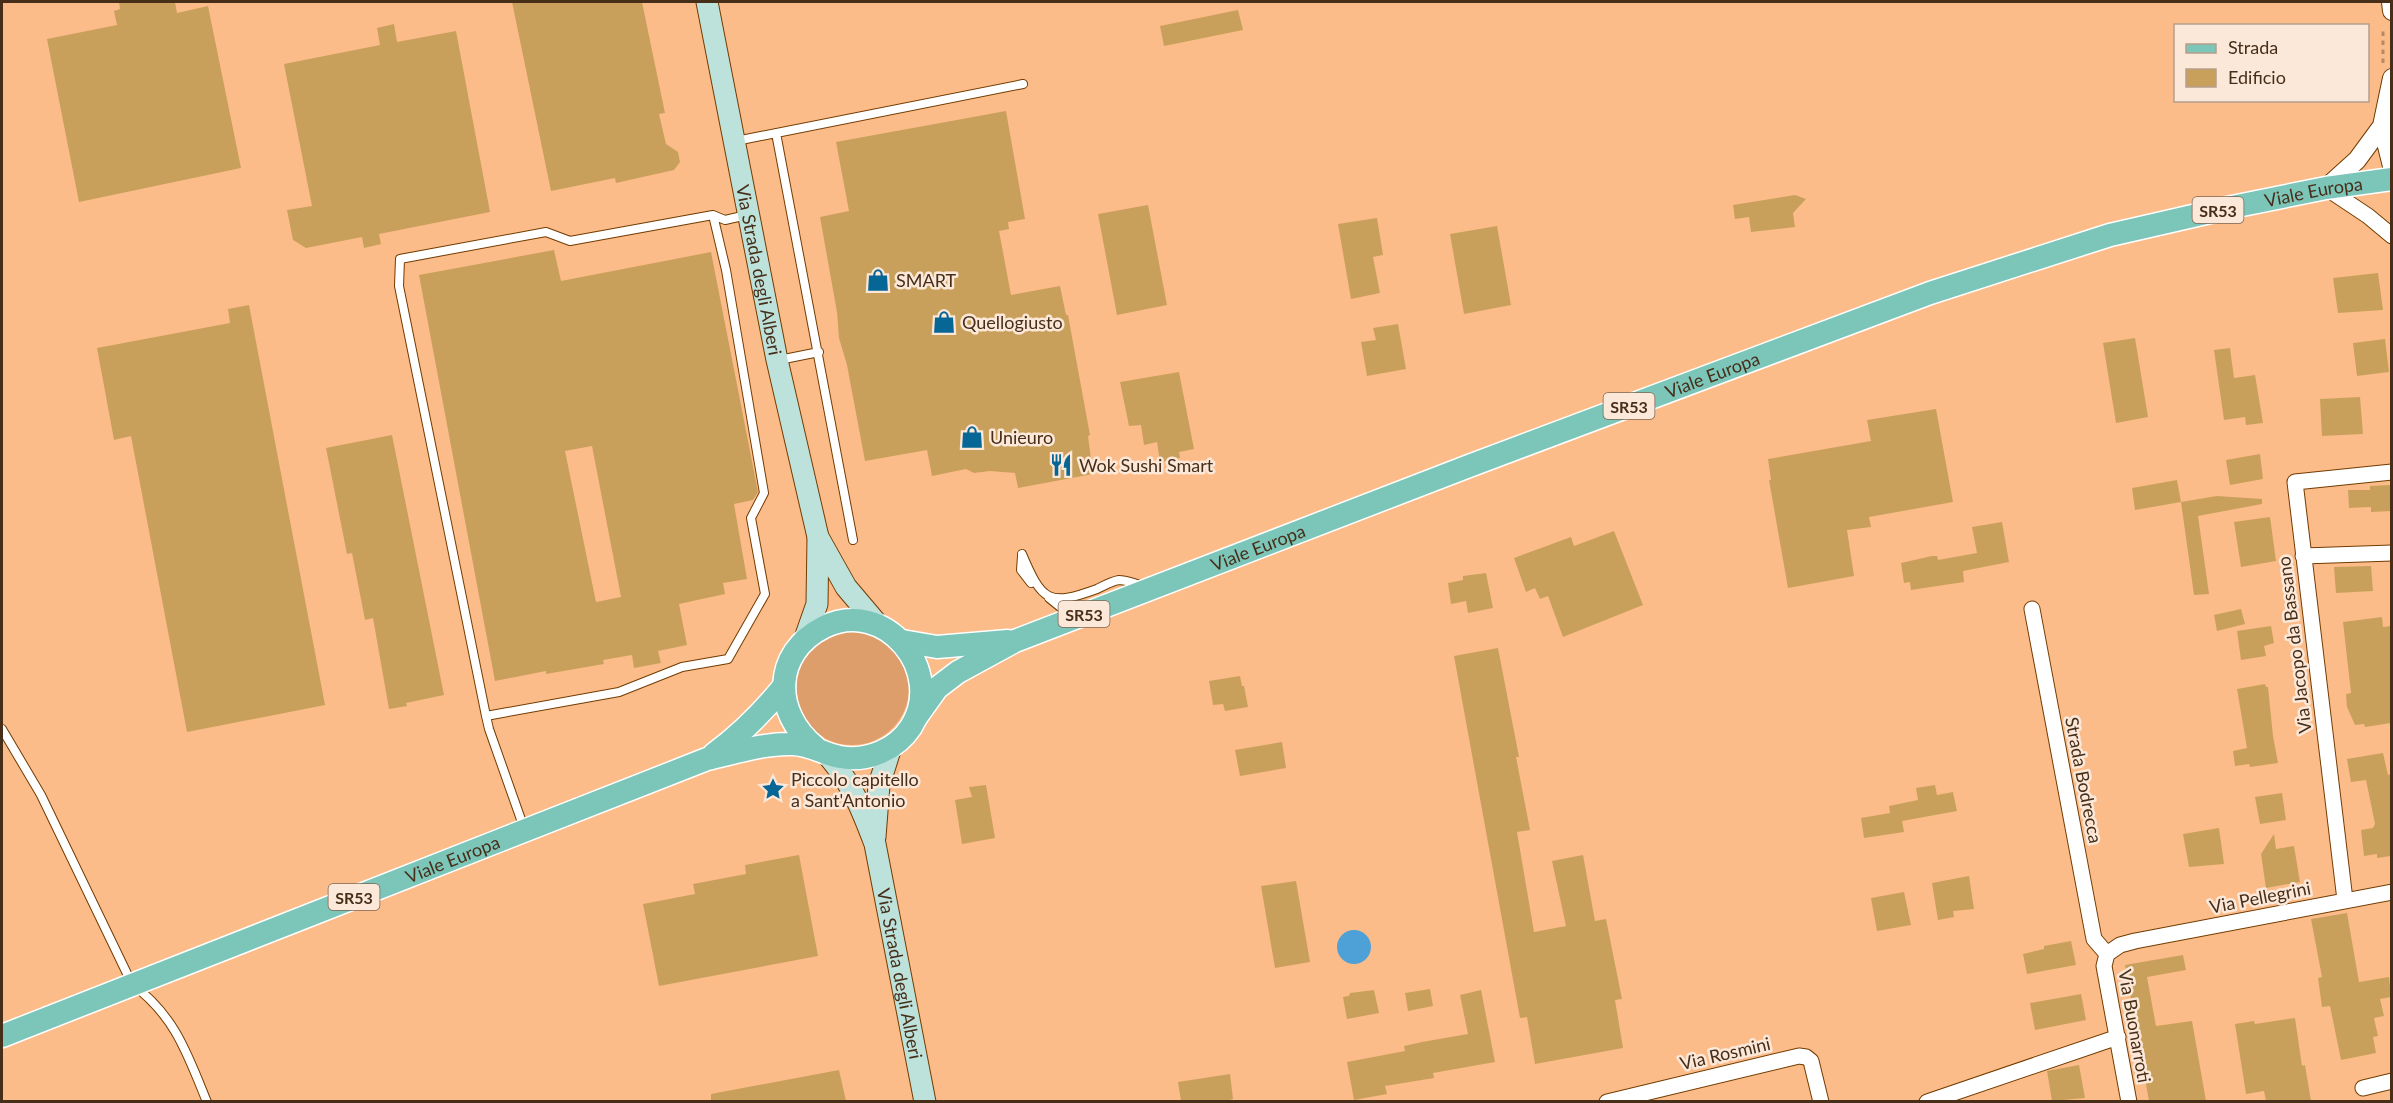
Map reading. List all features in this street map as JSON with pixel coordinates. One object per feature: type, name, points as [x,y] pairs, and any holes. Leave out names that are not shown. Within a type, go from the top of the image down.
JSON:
[{"type":"main road","name":"Via Strada degli Alberi","points":[[707,2],[777,360],[818,537],[817,604],[804,641]]},
{"type":"main road","name":"Viale Europa","points":[[2,1036],[707,759],[750,749],[792,744],[840,757],[866,757],[891,747],[910,728],[937,688],[958,672],[1016,641],[1152,587],[1930,293],[2110,235],[2183,217],[2326,188],[2391,179]]},
{"type":"main road","name":"Via Strada degli Alberi","points":[[818,537],[846,587],[879,626]]},
{"type":"main road","name":"Viale Europa","points":[[820,750],[795,728],[789,716],[784,686],[789,663],[804,641],[814,632],[839,622],[866,622],[879,626],[902,641],[910,651],[921,676],[922,690],[917,716]]},
{"type":"main road","name":"Viale Europa","points":[[902,641],[937,647],[1016,641]]},
{"type":"main road","name":"Viale Europa","points":[[707,759],[740,735],[784,686]]},
{"type":"main road","name":"Via Strada degli Alberi","points":[[875,844],[879,785],[891,747]]},
{"type":"main road","name":"Via Strada degli Alberi","points":[[820,750],[846,776],[875,844],[925,1101]]},
{"type":"street","points":[[2387,16],[2391,2]]},
{"type":"street","points":[[2387,72],[2382,126],[2391,166]]},
{"type":"street","points":[[2382,126],[2357,160],[2326,188],[2368,216],[2391,236]]},
{"type":"street","name":"Via Jacopo da Bassano","points":[[2345,900],[2295,482],[2391,472]]},
{"type":"street","points":[[2303,556],[2391,553]]},
{"type":"street","name":"Strada Bodrecca","points":[[2032,609],[2094,939],[2107,954]]},
{"type":"street","name":"Via Pellegrini","points":[[2135,941],[2391,892]]},
{"type":"street","name":"Via Buonarroti","points":[[2129,1101],[2104,966],[2107,954],[2120,945],[2135,941]]},
{"type":"street","points":[[1927,1101],[2118,1037]]},
{"type":"street","name":"Via Rosmini","points":[[1607,1101],[1799,1056],[1811,1061],[1821,1101]]},
{"type":"street","points":[[2363,1088],[2391,1081]]},
{"type":"lane","points":[[734,141],[1023,84]]},
{"type":"lane","points":[[776,133],[853,540]]},
{"type":"lane","points":[[524,830],[486,716],[399,286],[400,259],[546,232],[570,241],[712,215],[725,220],[748,215]]},
{"type":"lane","points":[[486,716],[619,692],[682,667],[728,659],[765,594],[751,518],[764,493],[726,270],[712,215]]},
{"type":"lane","points":[[777,360],[819,352]]},
{"type":"lane","points":[[1074,618],[1030,582],[1021,570],[1022,554],[1031,574],[1041,591],[1055,599],[1065,600],[1076,597],[1119,580],[1152,587]]},
{"type":"lane","points":[[2,729],[41,795],[132,984],[152,999],[182,1041],[207,1101]]},
{"type":"path","points":[[2387,16],[2387,72]]},
{"type":"shaded area","points":[[852,631],[874,636],[892,648],[904,666],[909,688],[904,710],[892,728],[874,740],[852,745],[830,740],[812,728],[800,710],[795,688],[800,666],[812,648],[830,636]]},
{"type":"water","points":[[1354,930],[1366,935],[1371,947],[1366,959],[1354,964],[1342,959],[1337,947],[1342,935]]},
{"type":"building","points":[[119,2],[175,2],[177,13],[208,6],[241,168],[79,202],[47,39],[117,25],[114,11],[120,9]]},
{"type":"building","points":[[512,2],[642,2],[665,113],[659,114],[666,144],[678,152],[680,162],[674,170],[616,183],[615,178],[551,191]]},
{"type":"building","points":[[1238,10],[1243,30],[1164,46],[1160,26]]},
{"type":"building","points":[[394,24],[397,42],[456,31],[490,212],[379,234],[381,244],[364,248],[362,237],[306,248],[293,240],[287,210],[312,206],[284,64],[380,45],[377,28]]},
{"type":"building","points":[[1006,111],[1025,219],[1008,222],[1009,229],[999,231],[1011,295],[1060,286],[1066,315],[1068,315],[1090,435],[1088,436],[1093,474],[1018,488],[1015,473],[990,471],[974,473],[966,469],[932,476],[927,450],[865,461],[847,365],[839,338],[837,312],[820,217],[849,211],[836,142]]},
{"type":"building","points":[[1795,195],[1806,199],[1793,213],[1795,227],[1751,232],[1749,217],[1735,219],[1733,205]]},
{"type":"building","points":[[1148,205],[1167,305],[1117,315],[1098,214]]},
{"type":"building","points":[[1377,218],[1383,255],[1373,257],[1380,293],[1351,299],[1338,224]]},
{"type":"building","points":[[1497,226],[1511,305],[1464,314],[1450,234]]},
{"type":"building","points":[[554,250],[561,281],[711,252],[758,492],[753,500],[734,504],[747,579],[723,583],[725,594],[679,604],[687,645],[658,651],[661,663],[634,668],[632,655],[603,660],[604,664],[546,674],[546,671],[495,681],[419,275]],"holes":[[[592,446],[621,597],[596,602],[565,451]]]},
{"type":"building","points":[[2378,273],[2383,310],[2338,313],[2333,278]]},
{"type":"building","points":[[249,305],[325,705],[187,732],[131,436],[114,440],[97,348],[230,323],[228,309]]},
{"type":"building","points":[[1398,324],[1406,369],[1367,376],[1361,342],[1376,340],[1373,328]]},
{"type":"building","points":[[2135,338],[2148,417],[2116,423],[2103,343]]},
{"type":"building","points":[[2385,339],[2389,372],[2357,376],[2353,343]]},
{"type":"building","points":[[2230,348],[2234,378],[2255,375],[2263,423],[2246,425],[2245,417],[2224,420],[2214,350]]},
{"type":"building","points":[[1179,372],[1194,449],[1179,452],[1180,458],[1160,462],[1157,442],[1144,445],[1141,425],[1129,426],[1120,382]]},
{"type":"building","points":[[2360,397],[2363,434],[2322,436],[2320,399]]},
{"type":"building","points":[[1936,409],[1953,502],[1869,517],[1871,527],[1847,530],[1854,576],[1788,588],[1769,480],[1771,480],[1768,459],[1871,441],[1867,420]]},
{"type":"building","points":[[392,435],[444,695],[389,709],[373,618],[365,620],[352,553],[347,554],[326,448]]},
{"type":"building","points":[[2260,454],[2263,479],[2230,485],[2226,460]]},
{"type":"building","points":[[2177,480],[2181,502],[2135,510],[2132,488]]},
{"type":"building","points":[[2391,485],[2391,511],[2371,512],[2371,507],[2349,508],[2348,490],[2370,490],[2370,486]]},
{"type":"building","points":[[2217,496],[2262,499],[2262,504],[2198,516],[2209,594],[2194,595],[2181,502]]},
{"type":"building","points":[[2270,517],[2276,561],[2241,567],[2234,522]]},
{"type":"building","points":[[2002,522],[2009,562],[1963,571],[1964,582],[1911,590],[1910,582],[1904,583],[1901,563],[1932,556],[1937,556],[1938,560],[1977,553],[1972,527]]},
{"type":"building","points":[[1614,531],[1643,605],[1563,637],[1548,596],[1540,599],[1535,588],[1526,592],[1514,558],[1571,537],[1574,546]]},
{"type":"building","points":[[2371,566],[2373,591],[2336,593],[2334,567]]},
{"type":"building","points":[[1486,573],[1493,608],[1468,613],[1466,601],[1451,604],[1448,583],[1463,580],[1463,576]]},
{"type":"building","points":[[2241,609],[2245,624],[2217,631],[2214,615]]},
{"type":"building","points":[[2382,617],[2383,627],[2391,626],[2391,723],[2365,727],[2364,724],[2355,725],[2347,707],[2346,694],[2351,693],[2343,622]]},
{"type":"building","points":[[2271,626],[2274,643],[2264,646],[2266,656],[2241,660],[2237,631]]},
{"type":"building","points":[[1498,648],[1519,757],[1516,757],[1530,830],[1517,832],[1534,932],[1566,926],[1552,861],[1583,855],[1595,921],[1606,919],[1622,999],[1615,1000],[1623,1048],[1535,1064],[1527,1017],[1520,1018],[1454,656]]},
{"type":"building","points":[[1240,676],[1248,707],[1225,711],[1223,704],[1213,705],[1209,681]]},
{"type":"building","points":[[2265,684],[2268,687],[2278,763],[2250,767],[2249,764],[2235,766],[2233,751],[2247,748],[2237,689]]},
{"type":"building","points":[[1282,742],[1286,768],[1240,776],[1235,750]]},
{"type":"building","points":[[2383,753],[2388,775],[2391,774],[2391,856],[2377,858],[2377,854],[2364,856],[2361,830],[2373,828],[2375,824],[2366,780],[2351,782],[2347,759]]},
{"type":"building","points":[[986,785],[995,838],[962,844],[955,800],[972,797],[969,787]]},
{"type":"building","points":[[1935,785],[1937,795],[1953,792],[1957,811],[1902,821],[1904,832],[1864,838],[1861,818],[1890,813],[1889,806],[1918,800],[1916,788]]},
{"type":"building","points":[[2282,793],[2286,820],[2260,824],[2255,797]]},
{"type":"building","points":[[2219,828],[2224,864],[2189,867],[2183,834]]},
{"type":"building","points":[[2274,834],[2276,849],[2294,846],[2300,882],[2266,888],[2261,854]]},
{"type":"building","points":[[799,855],[818,956],[659,986],[643,904],[695,894],[693,884],[746,874],[745,865]]},
{"type":"building","points":[[1969,876],[1974,909],[1953,911],[1954,917],[1938,920],[1932,883]]},
{"type":"building","points":[[1296,881],[1310,962],[1275,968],[1261,886]]},
{"type":"building","points":[[1904,892],[1911,925],[1877,931],[1871,898]]},
{"type":"building","points":[[2347,913],[2359,982],[2389,977],[2391,997],[2380,999],[2384,1016],[2374,1018],[2378,1036],[2373,1037],[2376,1053],[2341,1060],[2330,1006],[2322,1007],[2318,978],[2322,977],[2311,919]]},
{"type":"building","points":[[2071,941],[2076,965],[2027,974],[2023,954],[2044,949],[2044,946]]},
{"type":"building","points":[[2183,955],[2186,970],[2147,977],[2156,1026],[2192,1021],[2206,1101],[2149,1101],[2125,965]]},
{"type":"building","points":[[1430,989],[1433,1006],[1408,1011],[1405,993]]},
{"type":"building","points":[[1374,990],[1379,1013],[1347,1019],[1343,997],[1349,996],[1350,993]]},
{"type":"building","points":[[1481,990],[1495,1062],[1433,1073],[1434,1078],[1385,1086],[1387,1094],[1354,1100],[1347,1062],[1405,1051],[1404,1046],[1468,1034],[1460,995]]},
{"type":"building","points":[[2081,994],[2086,1020],[2035,1030],[2030,1003]]},
{"type":"building","points":[[2295,1018],[2302,1066],[2305,1065],[2311,1101],[2266,1101],[2264,1091],[2246,1094],[2235,1024],[2254,1021],[2255,1024]]},
{"type":"building","points":[[2079,1065],[2085,1098],[2052,1101],[2047,1071]]},
{"type":"building","points":[[839,1070],[846,1101],[711,1101],[711,1094]]},
{"type":"building","points":[[1230,1074],[1233,1099],[1181,1101],[1178,1082]]},
{"type":"place","name":"SMART","points":[[878,280]]},
{"type":"place","name":"Quellogiusto","points":[[944,322]]},
{"type":"place","name":"Unieuro","points":[[972,437]]},
{"type":"place","name":"Wok Sushi Smart","points":[[1061,465]]},
{"type":"place","name":"Piccolo capitello a Sant'Antonio","points":[[773,789]]}]
